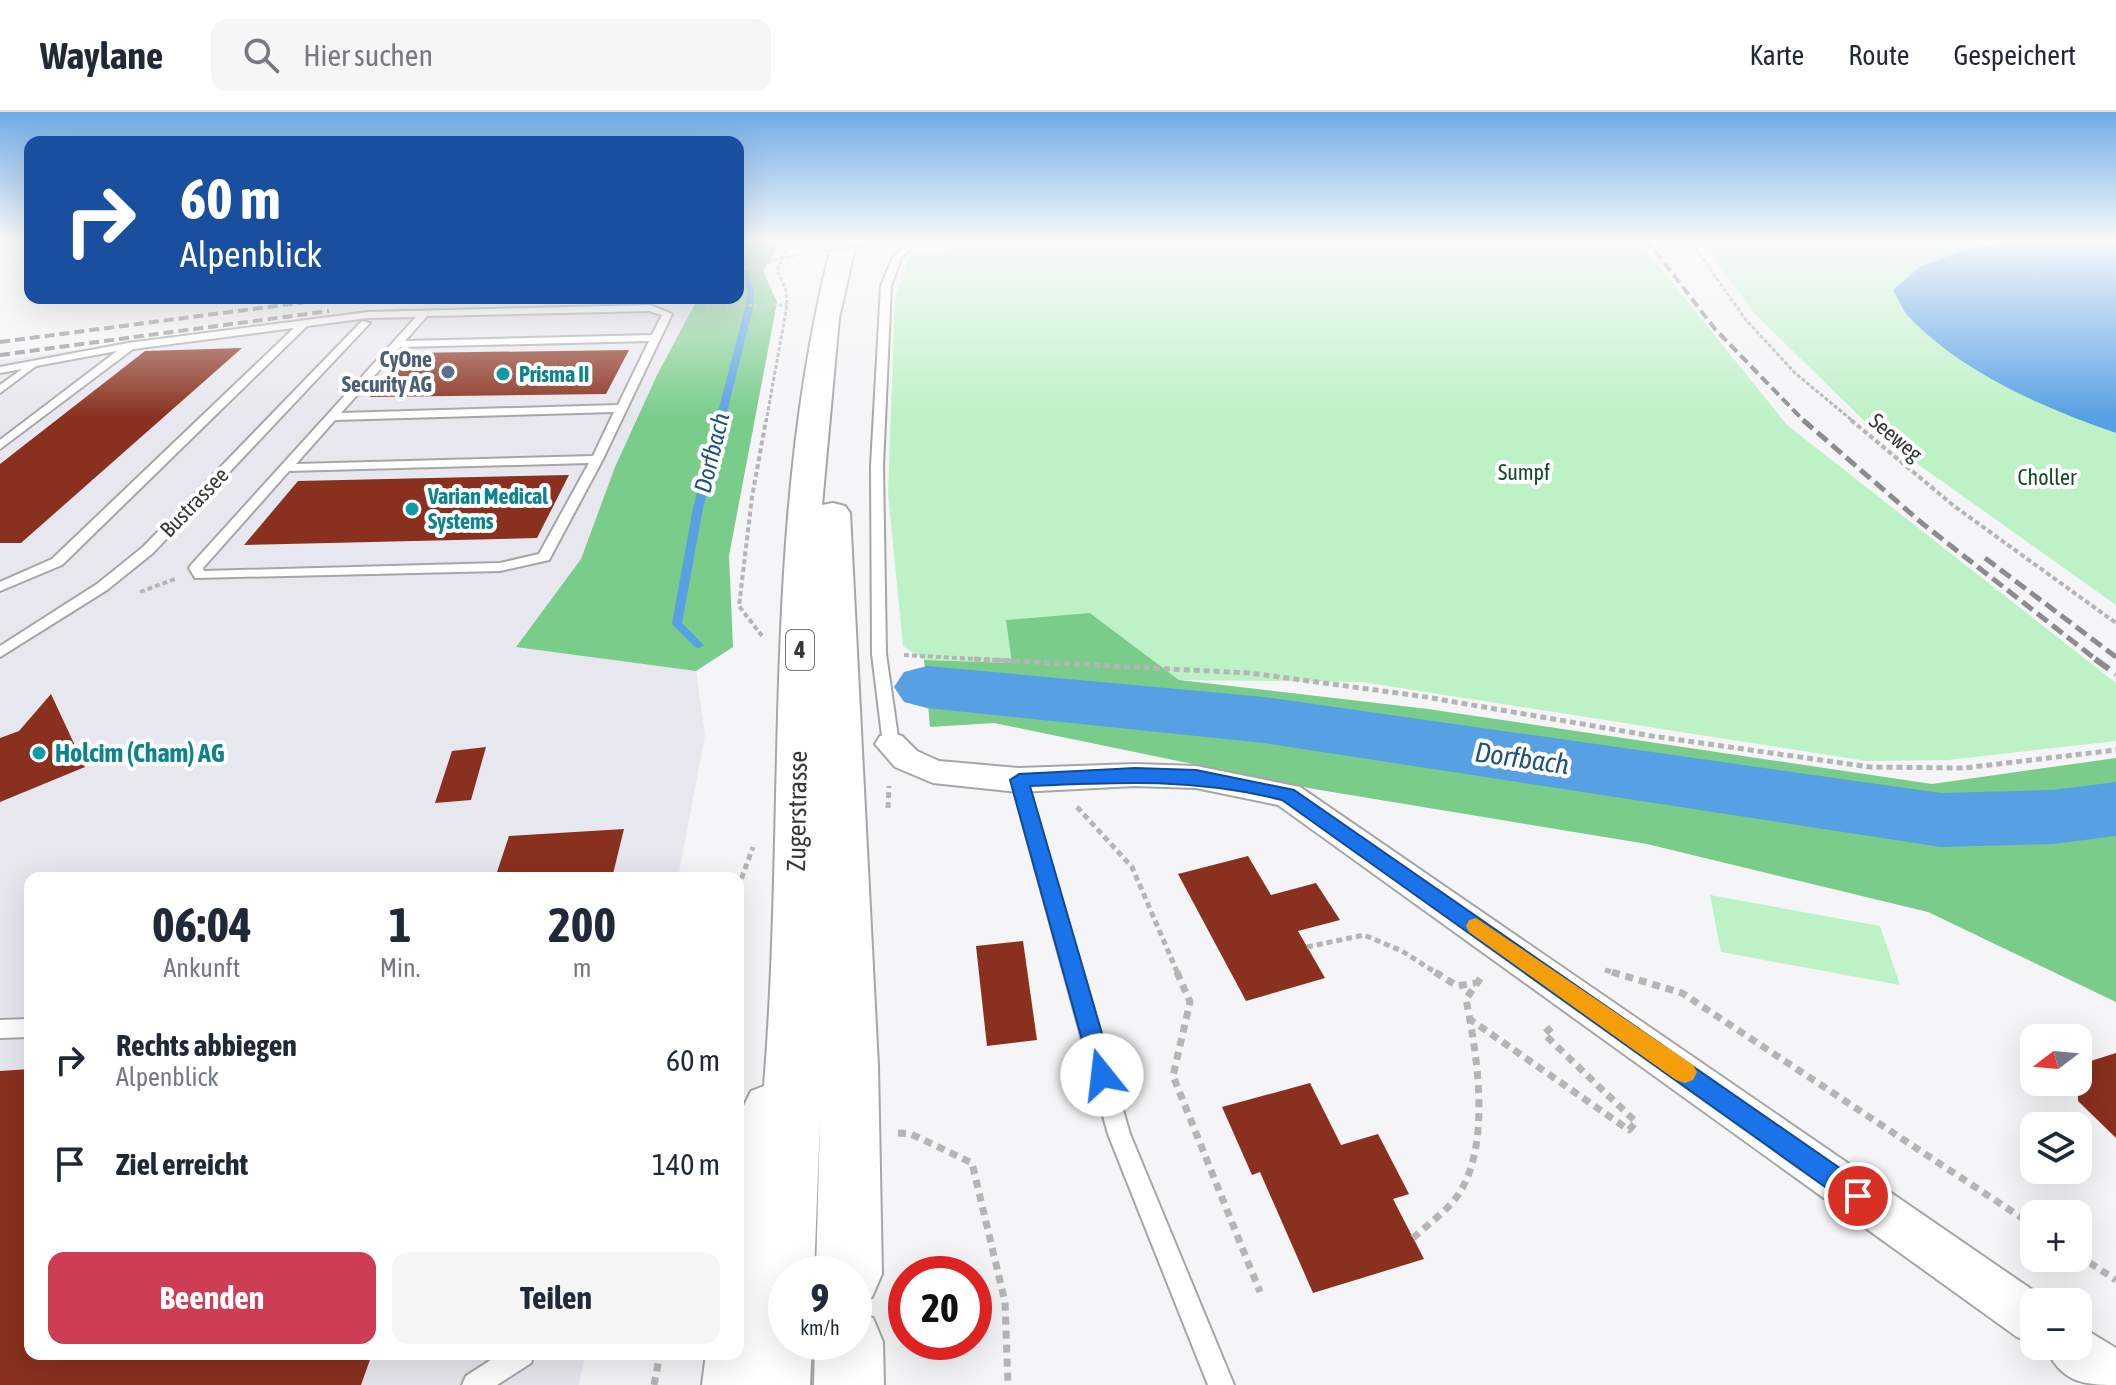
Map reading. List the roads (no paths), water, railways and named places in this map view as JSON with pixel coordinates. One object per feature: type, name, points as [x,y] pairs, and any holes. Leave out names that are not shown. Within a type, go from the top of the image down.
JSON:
[{"type":"main road","name":"Zugerstrasse","points":[[775,1385],[794,1065],[799,695],[806,477],[826,318],[834,298]]},
{"type":"main road","name":"Zugerstrasse","points":[[849,1256],[850,1066],[835,659],[832,475],[851,298]]},
{"type":"main road","points":[[744,1309],[760,1135],[794,1065]]},
{"type":"main road","points":[[737,1385],[739,1360]]},
{"type":"main road","points":[[849,1360],[849,1385]]},
{"type":"street","points":[[891,744],[906,759],[933,772],[1034,779],[1135,775],[1196,777],[1288,795],[1394,877],[1587,983],[2020,1309]]},
{"type":"street","points":[[2090,1360],[2116,1378]]},
{"type":"lane","points":[[885,298],[877,466],[879,654],[891,744]]},
{"type":"lane","points":[[0,370],[32,366],[88,351],[368,315],[425,313],[650,308],[667,314],[597,459],[544,557],[500,567],[200,575],[196,568],[425,313]]},
{"type":"lane","name":"Bustrassee","points":[[0,652],[102,587],[148,550],[365,323]]},
{"type":"lane","points":[[0,587],[63,557],[303,324]]},
{"type":"lane","points":[[399,344],[656,338]]},
{"type":"lane","points":[[0,446],[130,346]]},
{"type":"lane","points":[[0,390],[32,366]]},
{"type":"lane","points":[[332,417],[622,408]]},
{"type":"lane","points":[[286,468],[597,459]]},
{"type":"lane","points":[[1034,779],[1119,1134],[1221,1385]]},
{"type":"lane","points":[[0,1029],[24,1028]]},
{"type":"lane","points":[[475,1385],[513,1360]]},
{"type":"water","points":[[1898,298],[2116,298],[2116,433],[2033,400],[1979,371],[1929,336],[1904,310]]},
{"type":"waterway","name":"Dorfbach","points":[[699,645],[677,624],[698,508],[750,298]]},
{"type":"waterway","name":"Dorfbach","points":[[927,687],[1264,720],[1941,820],[2053,817],[2116,809]]},
{"type":"railway","points":[[1692,298],[1715,329],[1803,420]]},
{"type":"railway","points":[[0,342],[291,304]]},
{"type":"railway","points":[[0,355],[329,311]]},
{"type":"railway","points":[[1803,420],[1923,524],[2098,661]]},
{"type":"railway","points":[[1985,558],[2116,657]]},
{"type":"railway","points":[[2095,659],[2116,674]]},
{"type":"place","name":"CyOne Security AG","points":[[448,372]]},
{"type":"place","name":"Prisma II","points":[[503,374]]},
{"type":"place","name":"Varian Medical Systems","points":[[412,509]]},
{"type":"place","name":"Holcim (Cham) AG","points":[[39,753]]},
{"type":"park label","name":"Sumpf","points":[[1524,472]]},
{"type":"park label","name":"Choller","points":[[2047,477]]}]
